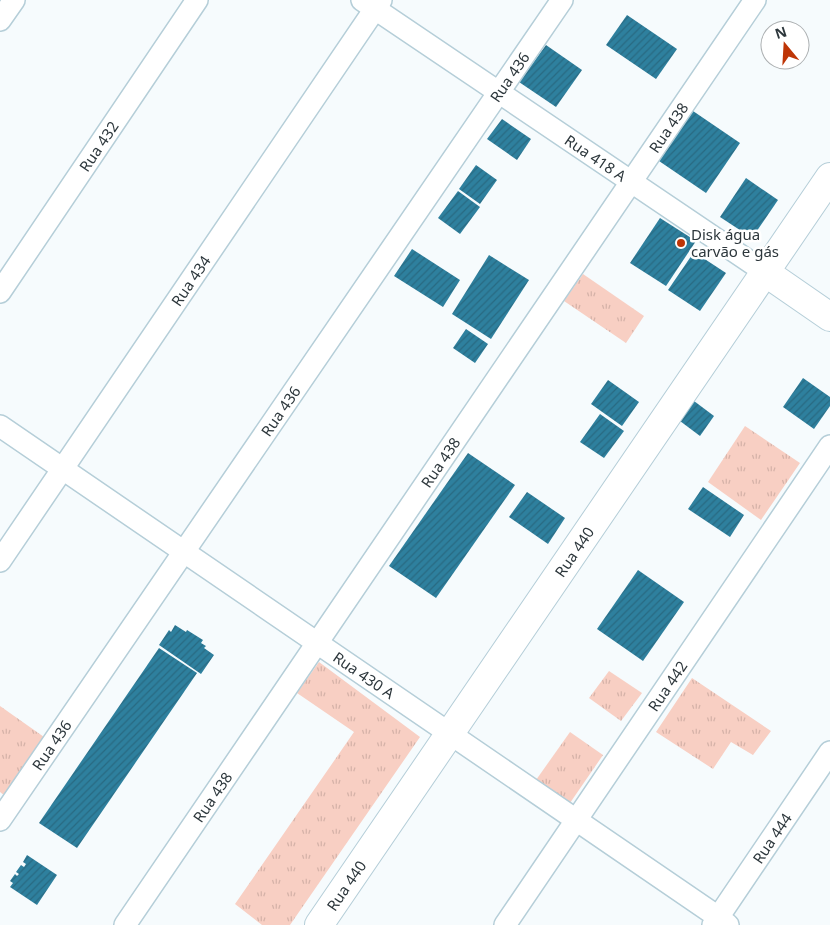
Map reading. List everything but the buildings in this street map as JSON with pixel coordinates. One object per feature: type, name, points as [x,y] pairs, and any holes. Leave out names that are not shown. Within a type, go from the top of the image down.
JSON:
[{"type":"main road","name":"Rua 440","points":[[319,925],[830,177]]},
{"type":"main road","name":"Rua 418 A","points":[[765,272],[830,317]]},
{"type":"street","points":[[0,20],[14,0]]},
{"type":"street","name":"Rua 432","points":[[0,292],[197,0]]},
{"type":"street","name":"Rua 436","points":[[0,820],[562,0]]},
{"type":"street","name":"Rua 438","points":[[124,925],[755,0]]},
{"type":"street","name":"Rua 418 A","points":[[372,3],[498,92],[765,272]]},
{"type":"street","name":"Rua 434","points":[[0,561],[372,3]]},
{"type":"street","name":"Rua 430 A","points":[[0,426],[576,820],[720,922]]},
{"type":"street","name":"Rua 442","points":[[505,925],[830,446]]},
{"type":"street","name":"Rua 444","points":[[720,922],[830,752]]},
{"type":"green space","points":[[583,274],[644,316],[626,343],[564,301]]},
{"type":"green space","points":[[745,426],[800,463],[761,520],[708,482]]},
{"type":"green space","points":[[319,662],[420,737],[290,925],[262,925],[235,904],[354,732],[297,693]]},
{"type":"green space","points":[[609,671],[642,693],[621,721],[589,698]]},
{"type":"green space","points":[[692,678],[771,731],[753,755],[731,742],[713,769],[656,732]]},
{"type":"green space","points":[[0,706],[44,737],[5,796],[0,792]]},
{"type":"green space","points":[[570,732],[603,755],[570,803],[536,780]]},
{"type":"place","name":"Disk água carvão e gás","points":[[681,243]]}]
